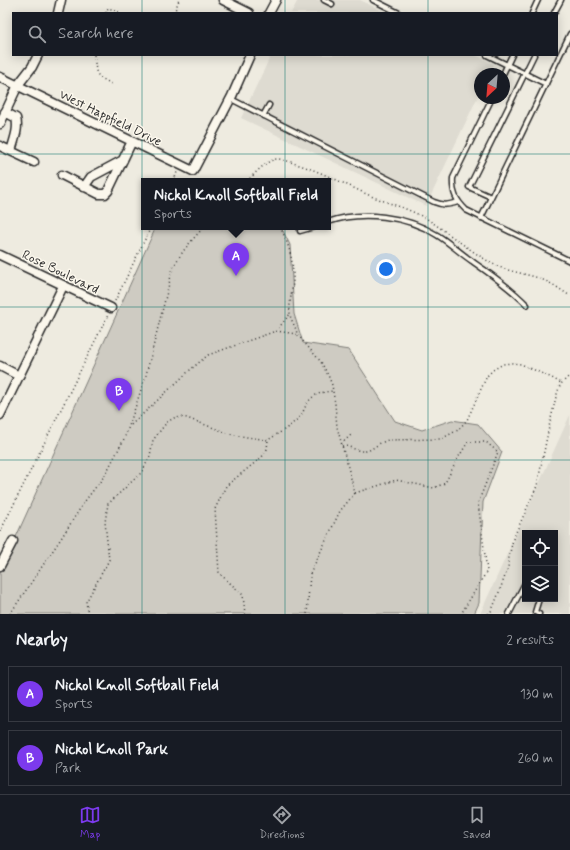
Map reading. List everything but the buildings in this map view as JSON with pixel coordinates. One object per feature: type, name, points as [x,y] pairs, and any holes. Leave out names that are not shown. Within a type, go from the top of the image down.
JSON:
[{"type":"street","points":[[58,12],[61,0]]},
{"type":"street","points":[[223,0],[247,12]]},
{"type":"street","points":[[270,12],[276,0]]},
{"type":"street","points":[[0,124],[18,85],[32,67],[38,56]]},
{"type":"street","points":[[230,99],[250,56]]},
{"type":"street","name":"West Happfield Drive","points":[[0,77],[193,172],[230,99]]},
{"type":"street","points":[[6,112],[16,118],[17,122],[17,128],[11,151]]},
{"type":"street","points":[[62,175],[99,194],[105,194],[108,191],[132,141]]},
{"type":"street","points":[[0,146],[34,162]]},
{"type":"street","points":[[84,187],[91,177],[123,160]]},
{"type":"street","name":"Rose Boulevard","points":[[0,255],[111,308]]},
{"type":"street","points":[[0,415],[63,286]]},
{"type":"street","points":[[0,366],[19,376]]},
{"type":"street","points":[[0,566],[12,541]]},
{"type":"lane","points":[[324,0],[332,4]]},
{"type":"lane","points":[[373,0],[398,12]]},
{"type":"lane","points":[[532,12],[538,0]]},
{"type":"lane","points":[[555,12],[561,0]]},
{"type":"lane","points":[[481,218],[570,34]]},
{"type":"lane","points":[[489,56],[546,84]]},
{"type":"lane","points":[[506,68],[512,56]]},
{"type":"lane","points":[[491,197],[469,187],[534,56]]},
{"type":"lane","points":[[230,99],[434,202],[448,205],[458,202]]},
{"type":"lane","points":[[489,104],[453,178],[453,188],[458,202],[466,210],[481,218],[570,261]]},
{"type":"lane","points":[[263,116],[269,105]]},
{"type":"lane","points":[[331,221],[343,218],[370,216],[404,220],[437,235],[453,246],[470,261],[491,274],[512,290],[527,305]]},
{"type":"lane","points":[[509,614],[522,589]]},
{"type":"lane","points":[[538,602],[535,612],[539,614]]},
{"type":"path","points":[[174,12],[179,0]]},
{"type":"path","points":[[106,12],[108,8],[119,12]]},
{"type":"path","points":[[94,56],[96,71],[99,77],[112,84]]},
{"type":"path","points":[[175,178],[180,165]]},
{"type":"path","points":[[0,532],[150,230]]},
{"type":"path","points":[[10,614],[85,501],[105,475],[129,426],[146,375],[173,268],[187,246],[201,230]]},
{"type":"path","points":[[282,230],[286,238],[292,258],[293,280],[290,314],[297,329],[297,334],[321,362],[332,385],[336,427],[355,493]]},
{"type":"path","points":[[276,331],[290,314]]},
{"type":"path","points":[[129,426],[208,355],[276,331],[297,334]]},
{"type":"path","points":[[341,445],[347,445],[356,450],[367,451],[382,442],[389,440],[442,439],[458,430],[467,420],[487,376],[503,364],[521,364],[561,383]]},
{"type":"path","points":[[488,614],[492,610],[508,568],[513,539],[538,486],[556,397],[561,383],[570,375]]},
{"type":"path","points":[[88,614],[86,602],[109,560],[105,522],[108,504],[142,472],[150,456],[153,440],[167,422],[174,418],[184,417],[233,435],[268,440],[292,424],[301,415],[308,402],[314,397],[321,392],[333,391]]},
{"type":"path","points":[[341,445],[351,435]]},
{"type":"path","points":[[245,614],[243,595],[219,573],[215,509],[226,486],[262,457],[267,450],[268,440]]},
{"type":"path","points":[[307,614],[310,574],[340,511],[355,493],[396,480],[434,488],[445,483],[468,442],[486,442],[498,452],[478,503],[487,571],[461,614]]},
{"type":"shaded area","points":[[298,0],[360,0],[385,12],[292,12]]},
{"type":"shaded area","points":[[271,56],[477,56],[494,64],[492,68],[474,68],[474,104],[426,206],[241,118]]},
{"type":"shaded area","points":[[155,230],[282,230],[290,245],[294,314],[303,343],[349,350],[395,421],[422,430],[452,420],[478,424],[502,452],[483,502],[479,603],[474,614],[0,614],[0,570]]},
{"type":"shaded area","points":[[570,415],[570,614],[480,614]]},
{"type":"place","name":"Nickol Knoll Softball Field","points":[[236,276]]},
{"type":"place","name":"Nickol Knoll Park","points":[[119,411]]}]
